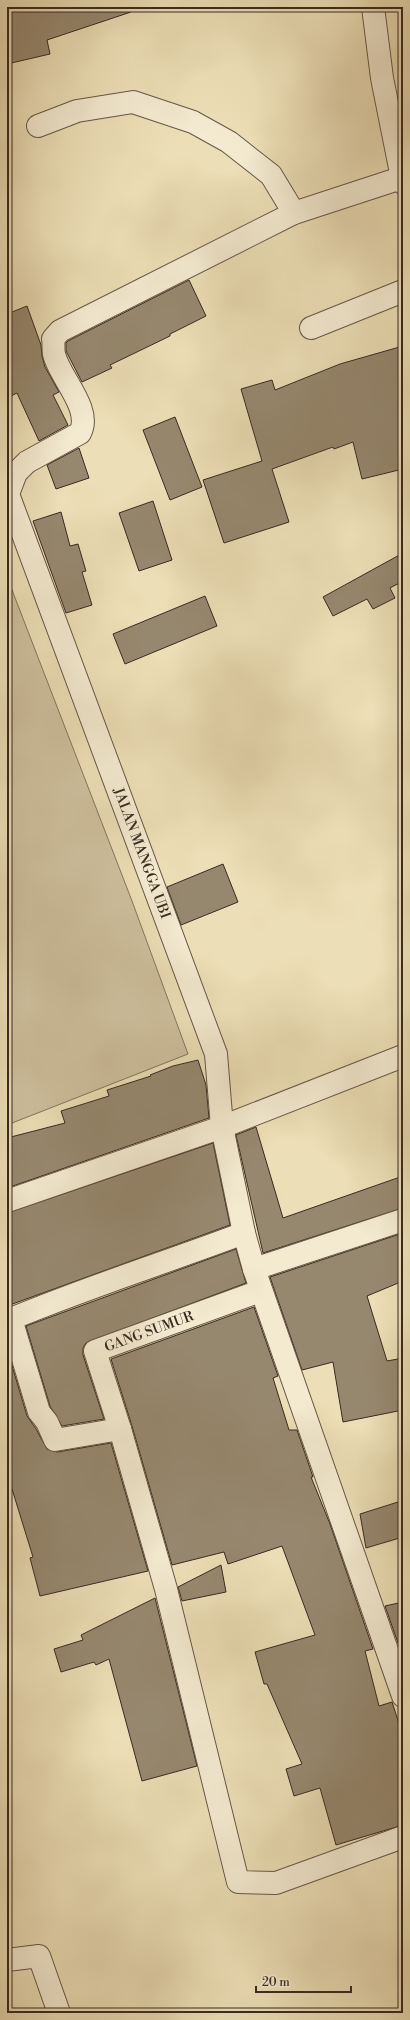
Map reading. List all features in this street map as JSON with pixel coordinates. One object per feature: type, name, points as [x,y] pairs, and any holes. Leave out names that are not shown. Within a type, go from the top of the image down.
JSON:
[{"type":"street","points":[[38,126],[77,111],[133,102],[193,122],[229,142],[271,175],[294,213],[402,180],[382,78],[373,7]]},
{"type":"street","name":"JALAN MANGGA UBI","points":[[294,213],[60,331],[53,338],[54,355],[82,411],[84,422],[80,433],[26,462],[16,473],[8,494],[216,1054],[222,1127],[244,1233],[260,1291],[403,1696]]},
{"type":"street","points":[[311,328],[403,291]]},
{"type":"street","points":[[7,1201],[222,1127],[403,1056]]},
{"type":"street","points":[[254,1269],[403,1220]]},
{"type":"street","points":[[244,1233],[152,1268],[77,1292],[9,1319],[39,1412],[47,1422],[55,1440],[120,1429],[166,1589],[238,1882],[276,1883],[403,1838]]},
{"type":"street","name":"GANG SUMUR","points":[[120,1429],[94,1351],[260,1291]]},
{"type":"street","points":[[7,1960],[39,1956],[59,2013]]},
{"type":"shaded area","points":[[7,577],[132,901],[188,1054],[7,1125]]},
{"type":"building","points":[[7,7],[130,7],[131,12],[47,40],[50,54],[7,64]]},
{"type":"building","points":[[189,280],[206,316],[170,334],[170,336],[110,365],[112,368],[82,382],[66,351],[66,343],[68,341]]},
{"type":"building","points":[[27,306],[41,345],[45,367],[59,392],[53,395],[68,425],[39,441],[17,393],[7,398],[7,314]]},
{"type":"building","points":[[403,346],[403,469],[362,479],[353,442],[334,449],[333,447],[272,469],[289,522],[224,543],[203,480],[262,461],[241,389],[272,380],[275,390],[340,364]]},
{"type":"building","points":[[175,417],[202,487],[170,500],[143,430]]},
{"type":"building","points":[[79,448],[89,478],[56,489],[47,465]]},
{"type":"building","points":[[153,501],[172,560],[139,571],[119,513]]},
{"type":"building","points":[[61,512],[70,546],[78,544],[86,571],[82,572],[92,605],[66,613],[33,521]]},
{"type":"building","points":[[403,553],[403,581],[390,588],[395,598],[373,609],[367,599],[333,616],[323,597]]},
{"type":"building","points":[[205,596],[217,626],[125,664],[113,634]]},
{"type":"building","points":[[223,864],[238,902],[181,925],[167,887]]},
{"type":"building","points":[[198,1060],[206,1085],[209,1118],[7,1188],[7,1138],[65,1123],[61,1111],[109,1096],[107,1090],[151,1076],[150,1075],[173,1066]]},
{"type":"building","points":[[256,1127],[283,1218],[403,1176],[403,1208],[263,1253],[236,1135]]},
{"type":"building","points":[[213,1143],[230,1225],[7,1306],[7,1213]]},
{"type":"building","points":[[403,1233],[403,1281],[367,1296],[387,1361],[403,1358],[403,1410],[343,1422],[333,1362],[302,1370],[270,1277]]},
{"type":"building","points":[[236,1249],[246,1283],[86,1343],[83,1348],[83,1355],[104,1419],[62,1426],[50,1406],[26,1326]]},
{"type":"building","points":[[254,1307],[278,1376],[273,1378],[289,1430],[297,1430],[313,1477],[311,1477],[330,1524],[373,1649],[365,1651],[379,1706],[392,1702],[403,1736],[403,1825],[336,1845],[320,1788],[294,1796],[286,1769],[302,1764],[267,1684],[264,1684],[255,1652],[315,1635],[282,1546],[228,1564],[224,1552],[172,1565],[111,1359]]},
{"type":"building","points":[[7,1349],[27,1416],[47,1449],[57,1452],[111,1443],[148,1571],[40,1596],[30,1558],[33,1557],[12,1489],[7,1490]]},
{"type":"building","points":[[398,1502],[403,1517],[403,1537],[366,1548],[360,1514]]},
{"type":"building","points":[[221,1565],[226,1592],[182,1601],[178,1587]]},
{"type":"building","points":[[155,1598],[197,1766],[142,1781],[109,1659],[96,1665],[94,1662],[61,1672],[54,1649],[83,1640],[81,1635]]},
{"type":"building","points":[[403,1602],[403,1642],[398,1643],[385,1606]]}]
